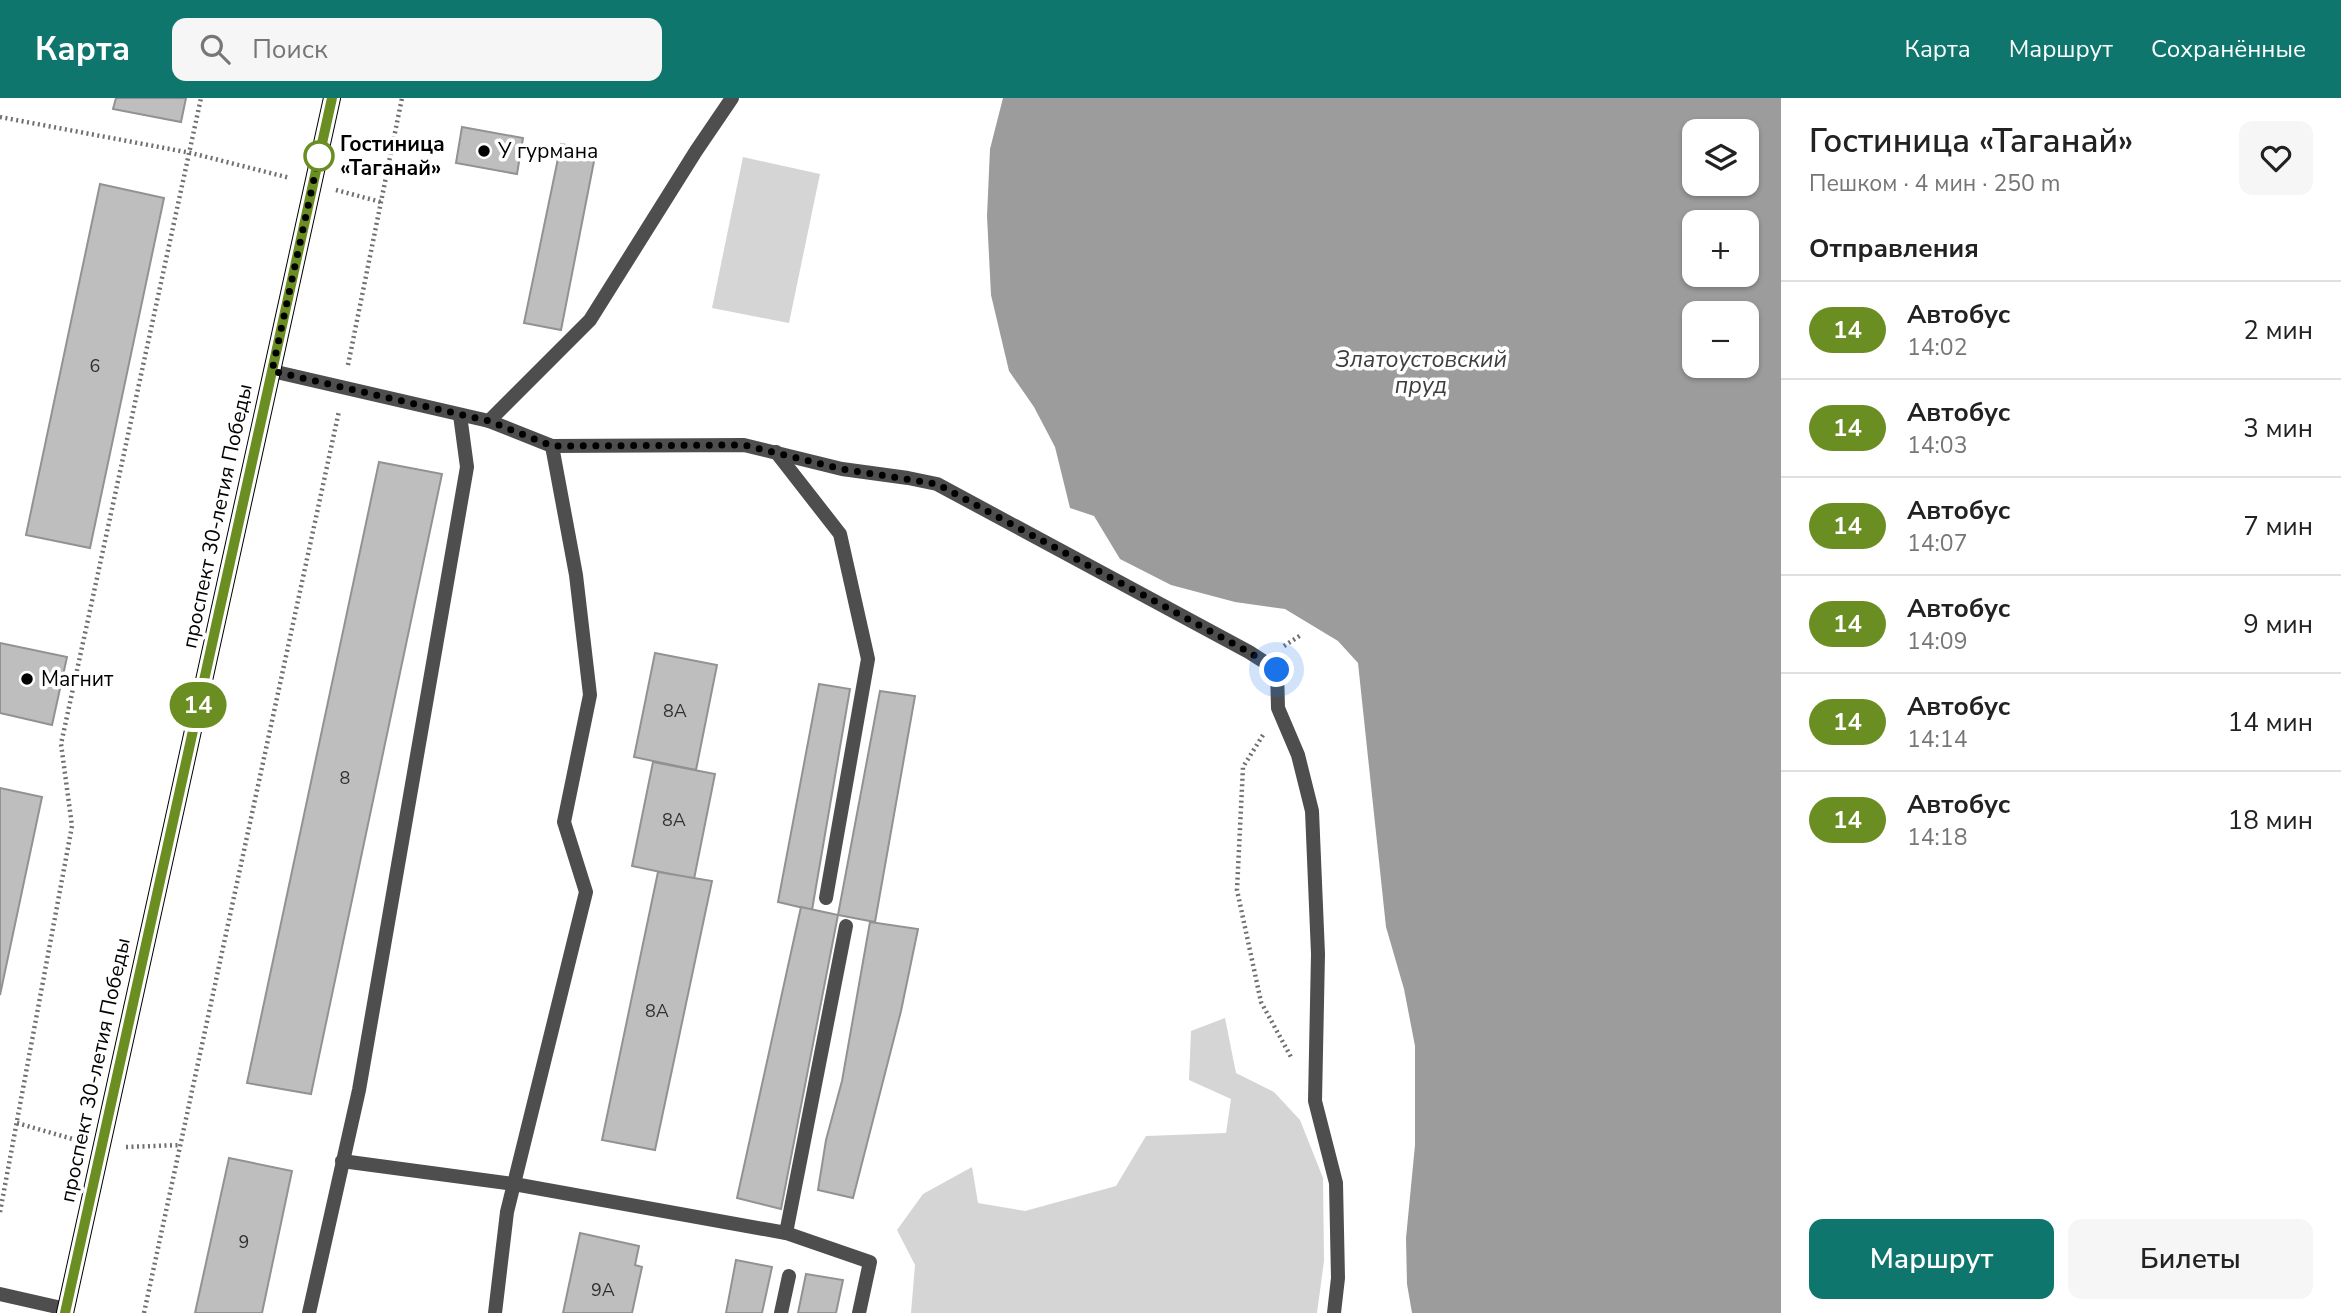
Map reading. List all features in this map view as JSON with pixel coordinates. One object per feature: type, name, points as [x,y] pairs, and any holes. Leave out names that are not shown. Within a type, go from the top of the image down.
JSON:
[{"type":"main road","name":"проспект 30-летия Победы","points":[[66,1311],[332,98]]},
{"type":"street","points":[[489,421],[590,320],[732,98]]},
{"type":"street","points":[[272,371],[489,421],[552,446],[744,445],[842,469],[937,484],[1249,652],[1277,670],[1278,708],[1298,755],[1312,811],[1318,954],[1315,1101],[1336,1183],[1338,1278],[1334,1313]]},
{"type":"street","points":[[309,1313],[359,1090],[467,467],[460,415]]},
{"type":"street","points":[[495,1313],[507,1212],[586,892],[564,822],[590,695],[576,575],[552,446]]},
{"type":"street","points":[[776,452],[839,534],[868,659],[826,898]]},
{"type":"street","points":[[786,1233],[846,926]]},
{"type":"street","points":[[342,1161],[514,1184],[786,1233],[870,1262],[859,1313]]},
{"type":"street","points":[[781,1313],[789,1276]]},
{"type":"street","points":[[0,1294],[66,1311]]},
{"type":"path","points":[[0,1212],[72,826],[61,744],[201,98]]},
{"type":"path","points":[[144,1313],[344,387],[402,98]]},
{"type":"path","points":[[0,117],[191,153]]},
{"type":"path","points":[[1278,708],[1243,767],[1237,890],[1261,1002],[1315,1101]]},
{"type":"shaded area","points":[[743,157],[820,174],[789,323],[712,308]]},
{"type":"shaded area","points":[[1225,1018],[1236,1073],[1274,1092],[1300,1120],[1323,1178],[1324,1261],[1317,1313],[911,1313],[915,1265],[897,1230],[923,1194],[972,1167],[978,1203],[1025,1211],[1116,1186],[1146,1136],[1226,1133],[1231,1099],[1189,1080],[1191,1031]]},
{"type":"water","name":"Златоустовский пруд","points":[[1003,98],[1781,98],[1781,1313],[1412,1313],[1407,1284],[1406,1238],[1415,1145],[1415,1046],[1404,989],[1386,927],[1358,663],[1338,641],[1285,609],[1235,602],[1171,585],[1120,559],[1094,516],[1070,508],[1055,447],[1034,407],[1009,371],[991,295],[987,216],[990,149]]},
{"type":"building","points":[[116,98],[186,98],[181,122],[113,109]]},
{"type":"building","points":[[462,127],[523,138],[517,174],[456,163]]},
{"type":"building","points":[[561,144],[596,151],[561,330],[524,323]]},
{"type":"building","points":[[100,184],[164,198],[90,548],[26,535]]},
{"type":"building","points":[[379,462],[442,474],[311,1094],[247,1083]]},
{"type":"building","points":[[0,643],[67,657],[52,725],[0,713]]},
{"type":"building","points":[[655,653],[717,665],[696,770],[634,757]]},
{"type":"building","points":[[819,684],[850,689],[812,910],[778,902]]},
{"type":"building","points":[[880,691],[915,696],[875,922],[838,915]]},
{"type":"building","points":[[653,762],[715,774],[694,879],[632,866]]},
{"type":"building","points":[[0,788],[42,797],[0,995]]},
{"type":"building","points":[[658,872],[712,881],[655,1150],[602,1140]]},
{"type":"building","points":[[801,907],[838,915],[781,1209],[737,1198]]},
{"type":"building","points":[[870,922],[918,929],[901,1011],[853,1198],[818,1190],[826,1140],[842,1081]]},
{"type":"building","points":[[229,1158],[292,1171],[262,1313],[195,1313]]},
{"type":"building","points":[[580,1233],[639,1246],[635,1265],[642,1267],[632,1313],[563,1313]]},
{"type":"building","points":[[736,1260],[772,1267],[762,1313],[726,1313]]},
{"type":"building","points":[[806,1274],[843,1280],[836,1313],[798,1313]]},
{"type":"bus line","name":"14","points":[[65,1313],[332,98]]},
{"type":"place","name":"У гурмана","points":[[484,151]]},
{"type":"place","name":"Гостиница «Таганай»","points":[[319,156]]},
{"type":"place","name":"Магнит","points":[[27,679]]},
{"type":"route","points":[[319,156],[272,371],[489,421],[552,446],[744,445],[842,469],[937,484],[1249,652],[1277,670]]}]
